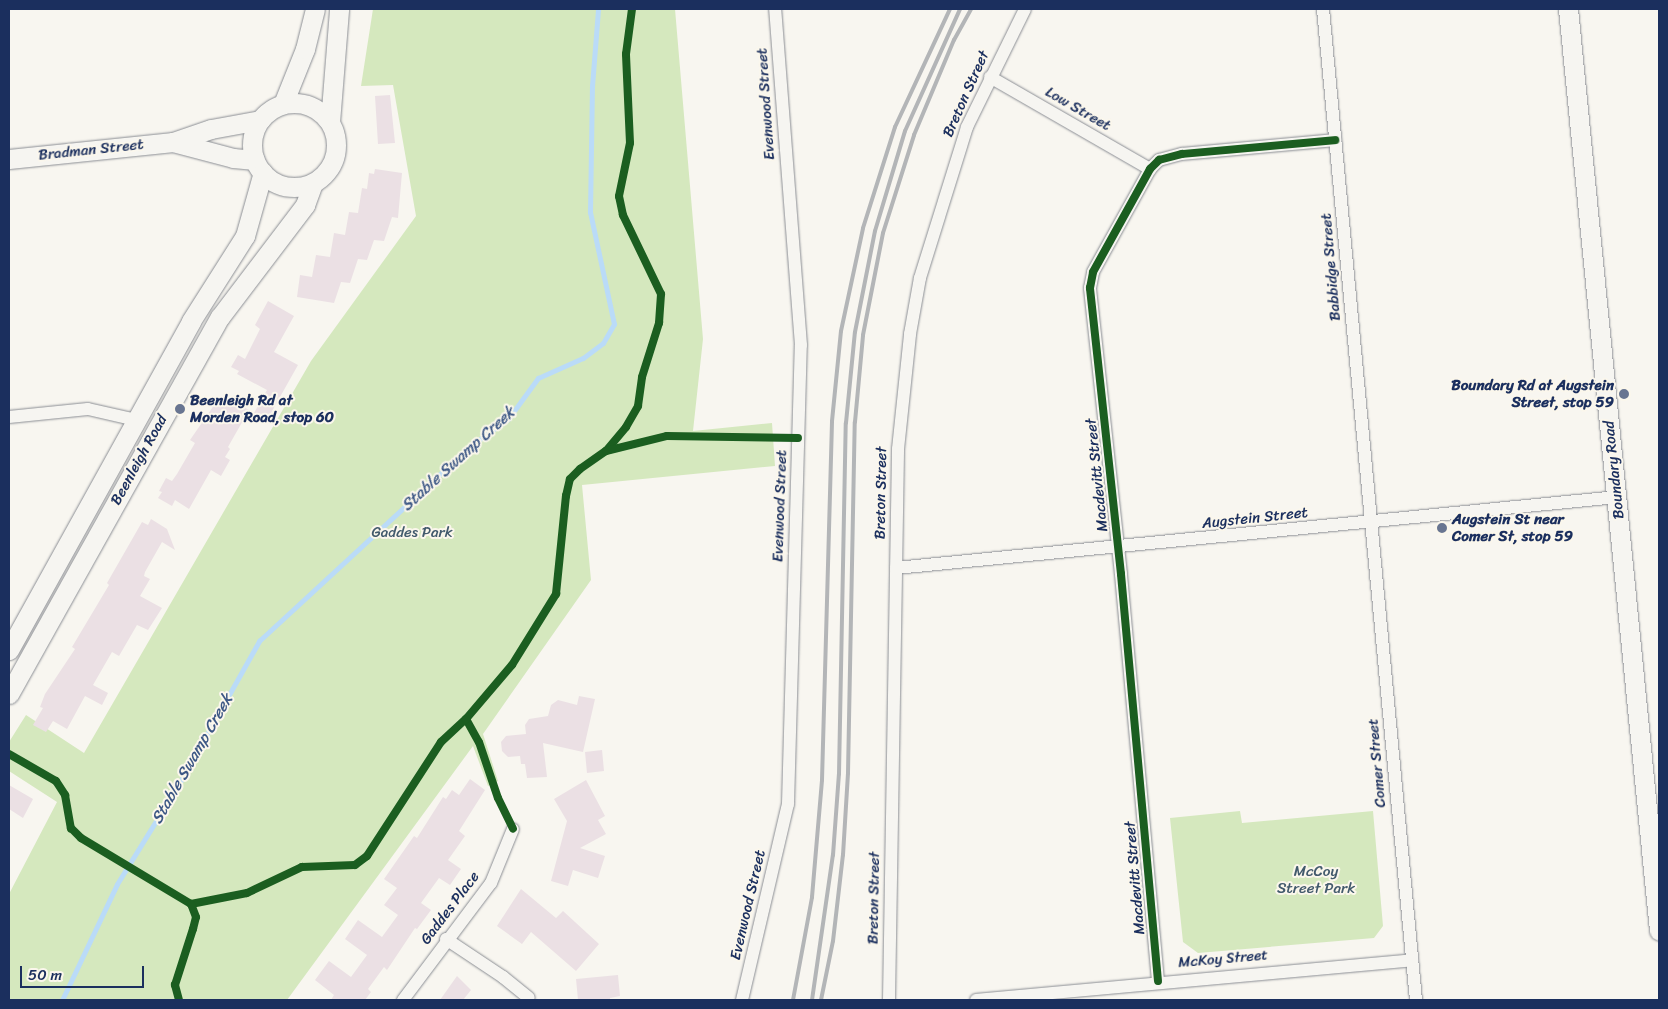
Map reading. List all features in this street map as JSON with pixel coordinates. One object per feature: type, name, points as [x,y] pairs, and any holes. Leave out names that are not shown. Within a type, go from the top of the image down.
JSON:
[{"type":"main road","points":[[315,9],[305,49],[283,104],[260,120],[254,132],[259,166],[286,186],[313,183],[333,163],[335,135],[330,122],[339,9]]},
{"type":"main road","name":"Boundary Road","points":[[1568,9],[1659,930]]},
{"type":"main road","points":[[283,104],[309,105],[330,122]]},
{"type":"main road","name":"Bradman Street","points":[[9,158],[174,142],[211,129],[260,120]]},
{"type":"main road","name":"Bradman Street","points":[[174,142],[259,166]]},
{"type":"main road","name":"Beenleigh Road","points":[[9,650],[191,321],[245,236],[259,166]]},
{"type":"main road","name":"Beenleigh Road","points":[[9,694],[220,317],[305,205],[313,183]]},
{"type":"street","name":"Evenwood Street","points":[[742,1000],[788,804],[801,345],[775,9]]},
{"type":"street","name":"Breton Street","points":[[889,1000],[898,449],[920,278],[967,127],[990,76],[1025,9]]},
{"type":"street","name":"Babbidge Street","points":[[1323,9],[1372,523]]},
{"type":"street","name":"Low Street","points":[[990,76],[1150,169]]},
{"type":"street","points":[[1150,169],[1159,160],[1182,154],[1335,140]]},
{"type":"street","name":"Macdevitt Street","points":[[1150,169],[1093,272],[1090,288],[1118,547],[1158,981]]},
{"type":"street","points":[[9,417],[88,409],[136,420]]},
{"type":"street","name":"Augstein Street","points":[[896,568],[1617,498]]},
{"type":"street","name":"Comer Street","points":[[1372,523],[1416,1000]]},
{"type":"street","name":"Gaddes Place","points":[[404,1000],[446,939],[491,883],[514,829]]},
{"type":"street","points":[[446,939],[504,977],[529,998]]},
{"type":"street","name":"McKoy Street","points":[[976,1000],[1158,981],[1412,960]]},
{"type":"green space","name":"Gaddes Park","points":[[373,9],[675,9],[703,339],[693,431],[772,423],[775,466],[582,485],[591,580],[483,734],[498,781],[488,786],[473,746],[287,1000],[9,1000],[9,894],[57,802],[9,771],[9,742],[26,715],[84,753],[311,361],[416,216],[393,85],[361,86]]},
{"type":"green space","name":"McCoy Street Park","points":[[1240,811],[1242,823],[1373,811],[1383,926],[1374,938],[1198,953],[1183,942],[1170,818]]},
{"type":"building","points":[[390,95],[395,143],[378,144],[375,96]]},
{"type":"building","points":[[375,169],[402,173],[398,218],[392,217],[384,241],[374,240],[367,260],[358,259],[350,283],[341,282],[334,303],[297,297],[300,275],[312,277],[316,255],[330,257],[334,233],[345,235],[349,212],[358,213],[362,188],[367,189],[369,173],[374,174]]},
{"type":"building","points":[[268,301],[294,316],[274,352],[298,365],[267,420],[254,413],[267,390],[237,374],[239,371],[231,367],[238,355],[245,359],[260,329],[255,325]]},
{"type":"building","points":[[219,398],[227,403],[230,399],[249,410],[228,447],[230,449],[225,457],[230,460],[221,476],[211,470],[189,509],[175,500],[172,506],[158,498],[162,492],[159,491],[166,478],[172,481],[177,474],[195,443],[190,440]]},
{"type":"building","points":[[151,519],[167,529],[175,550],[162,542],[145,572],[144,576],[150,579],[140,596],[162,608],[148,630],[137,625],[119,656],[112,652],[93,685],[108,693],[102,705],[85,696],[67,729],[53,721],[46,732],[33,725],[43,708],[40,707],[45,694],[75,649],[72,647],[109,585],[107,583],[142,522],[148,525]]},
{"type":"building","points":[[579,696],[595,699],[583,752],[543,743],[547,777],[527,778],[525,764],[521,764],[520,756],[508,757],[502,751],[501,742],[506,736],[526,734],[525,725],[529,719],[548,716],[551,705],[558,700],[577,705]]},
{"type":"building","points":[[602,750],[604,771],[587,773],[585,752]]},
{"type":"building","points":[[470,779],[485,790],[459,831],[465,836],[448,860],[461,869],[450,885],[439,878],[421,903],[431,910],[417,929],[415,928],[387,970],[384,967],[368,989],[371,992],[365,1000],[331,1000],[334,995],[315,980],[329,961],[351,977],[367,955],[345,939],[358,920],[382,937],[398,915],[384,905],[397,888],[384,879],[414,836],[417,838],[443,797],[446,799],[452,790],[459,795]]},
{"type":"building","points":[[586,780],[605,816],[598,820],[606,834],[580,848],[605,856],[598,878],[573,870],[568,886],[551,881],[567,821],[554,799]]},
{"type":"building","points":[[9,785],[33,799],[23,818],[9,809]]},
{"type":"building","points":[[521,889],[556,918],[563,911],[599,944],[576,971],[531,932],[522,944],[497,926]]},
{"type":"building","points":[[618,975],[620,996],[610,998],[610,1000],[578,1000],[576,979]]},
{"type":"building","points":[[457,976],[471,990],[463,1000],[440,1000]]},
{"type":"waterway","name":"Stable Swamp Creek","points":[[62,1000],[117,884],[180,782],[259,641],[470,446],[508,419],[538,378],[583,358],[603,343],[614,324],[590,212],[592,86],[598,9]]},
{"type":"railway","points":[[793,1000],[812,897],[822,780],[832,421],[841,331],[863,228],[895,127],[950,9]]},
{"type":"railway","points":[[812,1000],[833,855],[839,774],[846,423],[855,332],[875,231],[905,131],[960,9]]},
{"type":"railway","points":[[821,1000],[833,941],[843,855],[848,773],[855,422],[863,335],[883,233],[914,135],[954,40],[971,9]]},
{"type":"cycle path","points":[[606,451],[626,427],[638,406],[642,377],[659,323],[661,294],[623,215],[619,196],[630,143],[626,54],[632,9]]},
{"type":"cycle path","points":[[1158,981],[1121,574],[1090,288],[1093,272],[1150,169],[1159,160],[1182,154],[1335,140]]},
{"type":"cycle path","points":[[9,754],[56,781],[65,795],[71,828],[81,838],[191,904],[247,893],[302,867],[355,865],[367,856],[441,742],[466,719],[512,665],[556,594],[566,496],[570,479],[580,469],[606,451],[667,436],[798,438]]},
{"type":"cycle path","points":[[466,719],[479,742],[498,798],[513,829]]},
{"type":"cycle path","points":[[179,1000],[175,985],[196,917],[191,904]]},
{"type":"place","name":"Boundary Rd at Augstein Street, stop 59","points":[[1624,394]]},
{"type":"place","name":"Beenleigh Rd at Morden Road, stop 60","points":[[180,409]]},
{"type":"place","name":"Augstein St near Comer St, stop 59","points":[[1442,528]]}]
